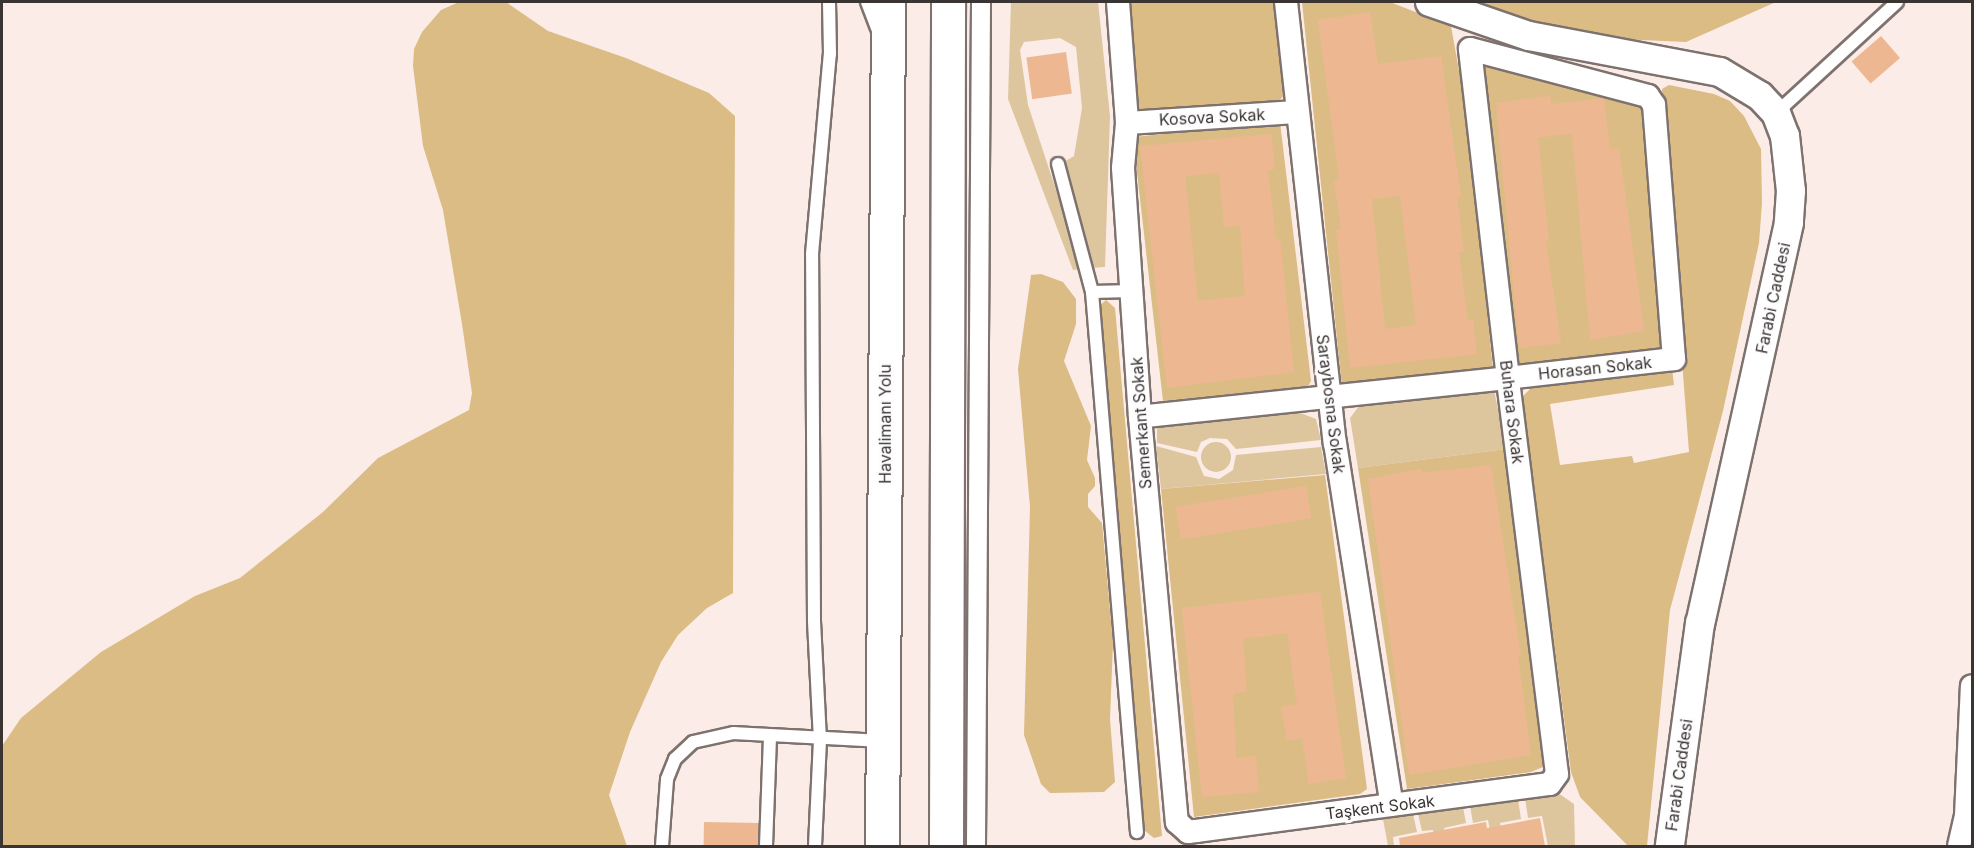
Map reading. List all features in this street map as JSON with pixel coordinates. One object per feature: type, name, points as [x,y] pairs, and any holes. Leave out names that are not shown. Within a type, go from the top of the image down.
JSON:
[{"type":"highway","name":"Havalimanı Yolu","points":[[882,846],[888,2]]},
{"type":"highway","points":[[946,846],[948,2]]},
{"type":"street","points":[[975,846],[981,2]]},
{"type":"street","name":"Semerkant Sokak","points":[[1118,2],[1127,123],[1123,160],[1140,417],[1177,822],[1188,831],[1196,831]]},
{"type":"street","name":"Saraybosna Sokak","points":[[1286,2],[1329,397],[1392,806]]},
{"type":"street","name":"Farabi Caddesi","points":[[1430,2],[1529,36],[1720,72],[1761,96],[1776,113],[1785,136],[1789,166],[1789,223],[1700,623],[1670,846]]},
{"type":"street","name":"Horasan Sokak","points":[[1140,417],[1674,359],[1654,105],[1648,96],[1637,91],[1470,50]]},
{"type":"street","name":"Buhara Sokak","points":[[1470,50],[1557,774]]},
{"type":"street","name":"Kosova Sokak","points":[[1127,123],[1297,112]]},
{"type":"street","points":[[1966,832],[1972,686]]},
{"type":"street","name":"Taşkent Sokak","points":[[1196,831],[1541,786],[1550,784],[1557,774]]},
{"type":"lane","points":[[815,846],[820,740],[814,620],[812,254],[830,54],[829,2]]},
{"type":"lane","points":[[867,2],[888,56]]},
{"type":"lane","points":[[1776,113],[1897,2]]},
{"type":"lane","points":[[1058,164],[1092,292],[1137,832]]},
{"type":"lane","points":[[1092,292],[1132,291]]},
{"type":"lane","points":[[662,846],[665,788],[680,752],[703,738],[722,733],[820,740],[883,741]]},
{"type":"lane","points":[[766,846],[770,736]]},
{"type":"shaded area","points":[[459,2],[506,2],[548,31],[626,58],[709,93],[735,116],[733,593],[707,608],[678,635],[661,662],[630,732],[609,795],[627,846],[2,846],[2,746],[21,718],[101,652],[195,596],[240,578],[323,512],[378,458],[469,410],[472,393],[462,324],[443,210],[423,146],[413,66],[414,49],[422,32],[441,10]]},
{"type":"shaded area","points":[[1011,2],[1098,2],[1110,116],[1105,267],[1091,268],[1064,162],[1074,156],[1082,108],[1076,47],[1060,38],[1024,42],[1020,50],[1028,105],[1082,269],[1073,270],[1008,99]]},
{"type":"shaded area","points":[[1126,2],[1275,2],[1279,15],[1285,94],[1279,101],[1136,111]]},
{"type":"shaded area","points":[[1302,2],[1390,2],[1451,26],[1466,110],[1493,369],[1342,387]]},
{"type":"shaded area","points":[[1463,2],[1776,2],[1686,42],[1597,38]]},
{"type":"shaded area","points":[[1485,66],[1634,102],[1641,109],[1664,351],[1516,364]]},
{"type":"shaded area","points":[[1669,85],[1714,94],[1730,101],[1744,116],[1761,149],[1762,203],[1759,243],[1723,411],[1670,610],[1647,846],[1628,846],[1580,797],[1571,772],[1522,397],[1533,386],[1672,369],[1674,385],[1550,404],[1560,465],[1632,456],[1634,463],[1689,452],[1662,89]]},
{"type":"shaded area","points":[[1280,122],[1311,381],[1308,386],[1163,401],[1133,137]]},
{"type":"shaded area","points":[[1041,274],[1063,282],[1076,299],[1076,324],[1064,361],[1091,426],[1087,460],[1095,478],[1095,486],[1088,494],[1088,507],[1102,523],[1113,643],[1110,719],[1115,782],[1104,792],[1050,793],[1041,784],[1024,735],[1030,507],[1018,369],[1031,275]]},
{"type":"shaded area","points":[[1106,300],[1115,308],[1162,836],[1154,838],[1145,831],[1121,595],[1098,307]]},
{"type":"shaded area","points":[[1494,390],[1506,449],[1358,468],[1350,418],[1359,406]]},
{"type":"shaded area","points":[[1290,409],[1316,419],[1321,440],[1236,449],[1227,439],[1210,438],[1201,442],[1197,452],[1157,443],[1157,426]]},
{"type":"shaded area","points":[[1216,442],[1226,447],[1231,457],[1226,467],[1216,472],[1206,467],[1201,457],[1206,447]]},
{"type":"shaded area","points":[[1156,446],[1196,457],[1204,476],[1219,479],[1233,470],[1236,455],[1321,447],[1326,474],[1161,489]]},
{"type":"shaded area","points":[[1506,449],[1545,753],[1543,767],[1531,772],[1407,789],[1358,468]]},
{"type":"shaded area","points":[[1325,475],[1367,789],[1360,794],[1194,817],[1161,489]]},
{"type":"shaded area","points":[[1558,793],[1574,804],[1575,846],[1548,846],[1542,816],[1528,818],[1525,798]]},
{"type":"shaded area","points":[[1518,799],[1521,819],[1500,823],[1505,846],[1493,846],[1488,820],[1473,823],[1470,806]]},
{"type":"shaded area","points":[[1463,807],[1466,823],[1444,828],[1447,846],[1437,846],[1433,830],[1422,831],[1418,814]]},
{"type":"shaded area","points":[[1413,814],[1417,832],[1393,837],[1394,846],[1388,846],[1383,819]]},
{"type":"building","points":[[1370,12],[1378,64],[1441,56],[1461,197],[1457,197],[1464,252],[1459,252],[1468,321],[1473,320],[1477,354],[1350,368],[1336,230],[1341,229],[1334,181],[1339,180],[1318,20]],"holes":[[[1400,196],[1416,325],[1385,329],[1372,199]]]},
{"type":"building","points":[[1881,36],[1900,58],[1871,83],[1852,62]]},
{"type":"building","points":[[1066,52],[1072,94],[1032,99],[1026,58]]},
{"type":"building","points":[[1550,96],[1551,104],[1604,98],[1610,149],[1619,148],[1644,331],[1590,340],[1572,133],[1538,138],[1549,241],[1546,241],[1561,343],[1519,348],[1496,103]]},
{"type":"building","points":[[1271,134],[1275,169],[1268,170],[1276,239],[1280,239],[1294,372],[1167,388],[1140,146]],"holes":[[[1219,173],[1224,227],[1240,226],[1245,296],[1198,301],[1185,176]]]},
{"type":"building","points":[[1491,465],[1521,656],[1518,656],[1531,755],[1409,775],[1368,479],[1421,469],[1422,473]]},
{"type":"building","points":[[1306,486],[1311,519],[1181,539],[1176,507]]},
{"type":"building","points":[[1320,592],[1346,778],[1309,784],[1302,738],[1287,741],[1281,707],[1297,704],[1287,633],[1243,639],[1247,692],[1233,693],[1236,758],[1256,756],[1259,792],[1202,797],[1182,608]]},
{"type":"building","points":[[1540,818],[1545,846],[1400,846],[1399,838],[1486,822],[1487,828]]},
{"type":"building","points":[[704,822],[759,823],[759,846],[704,846]]}]
